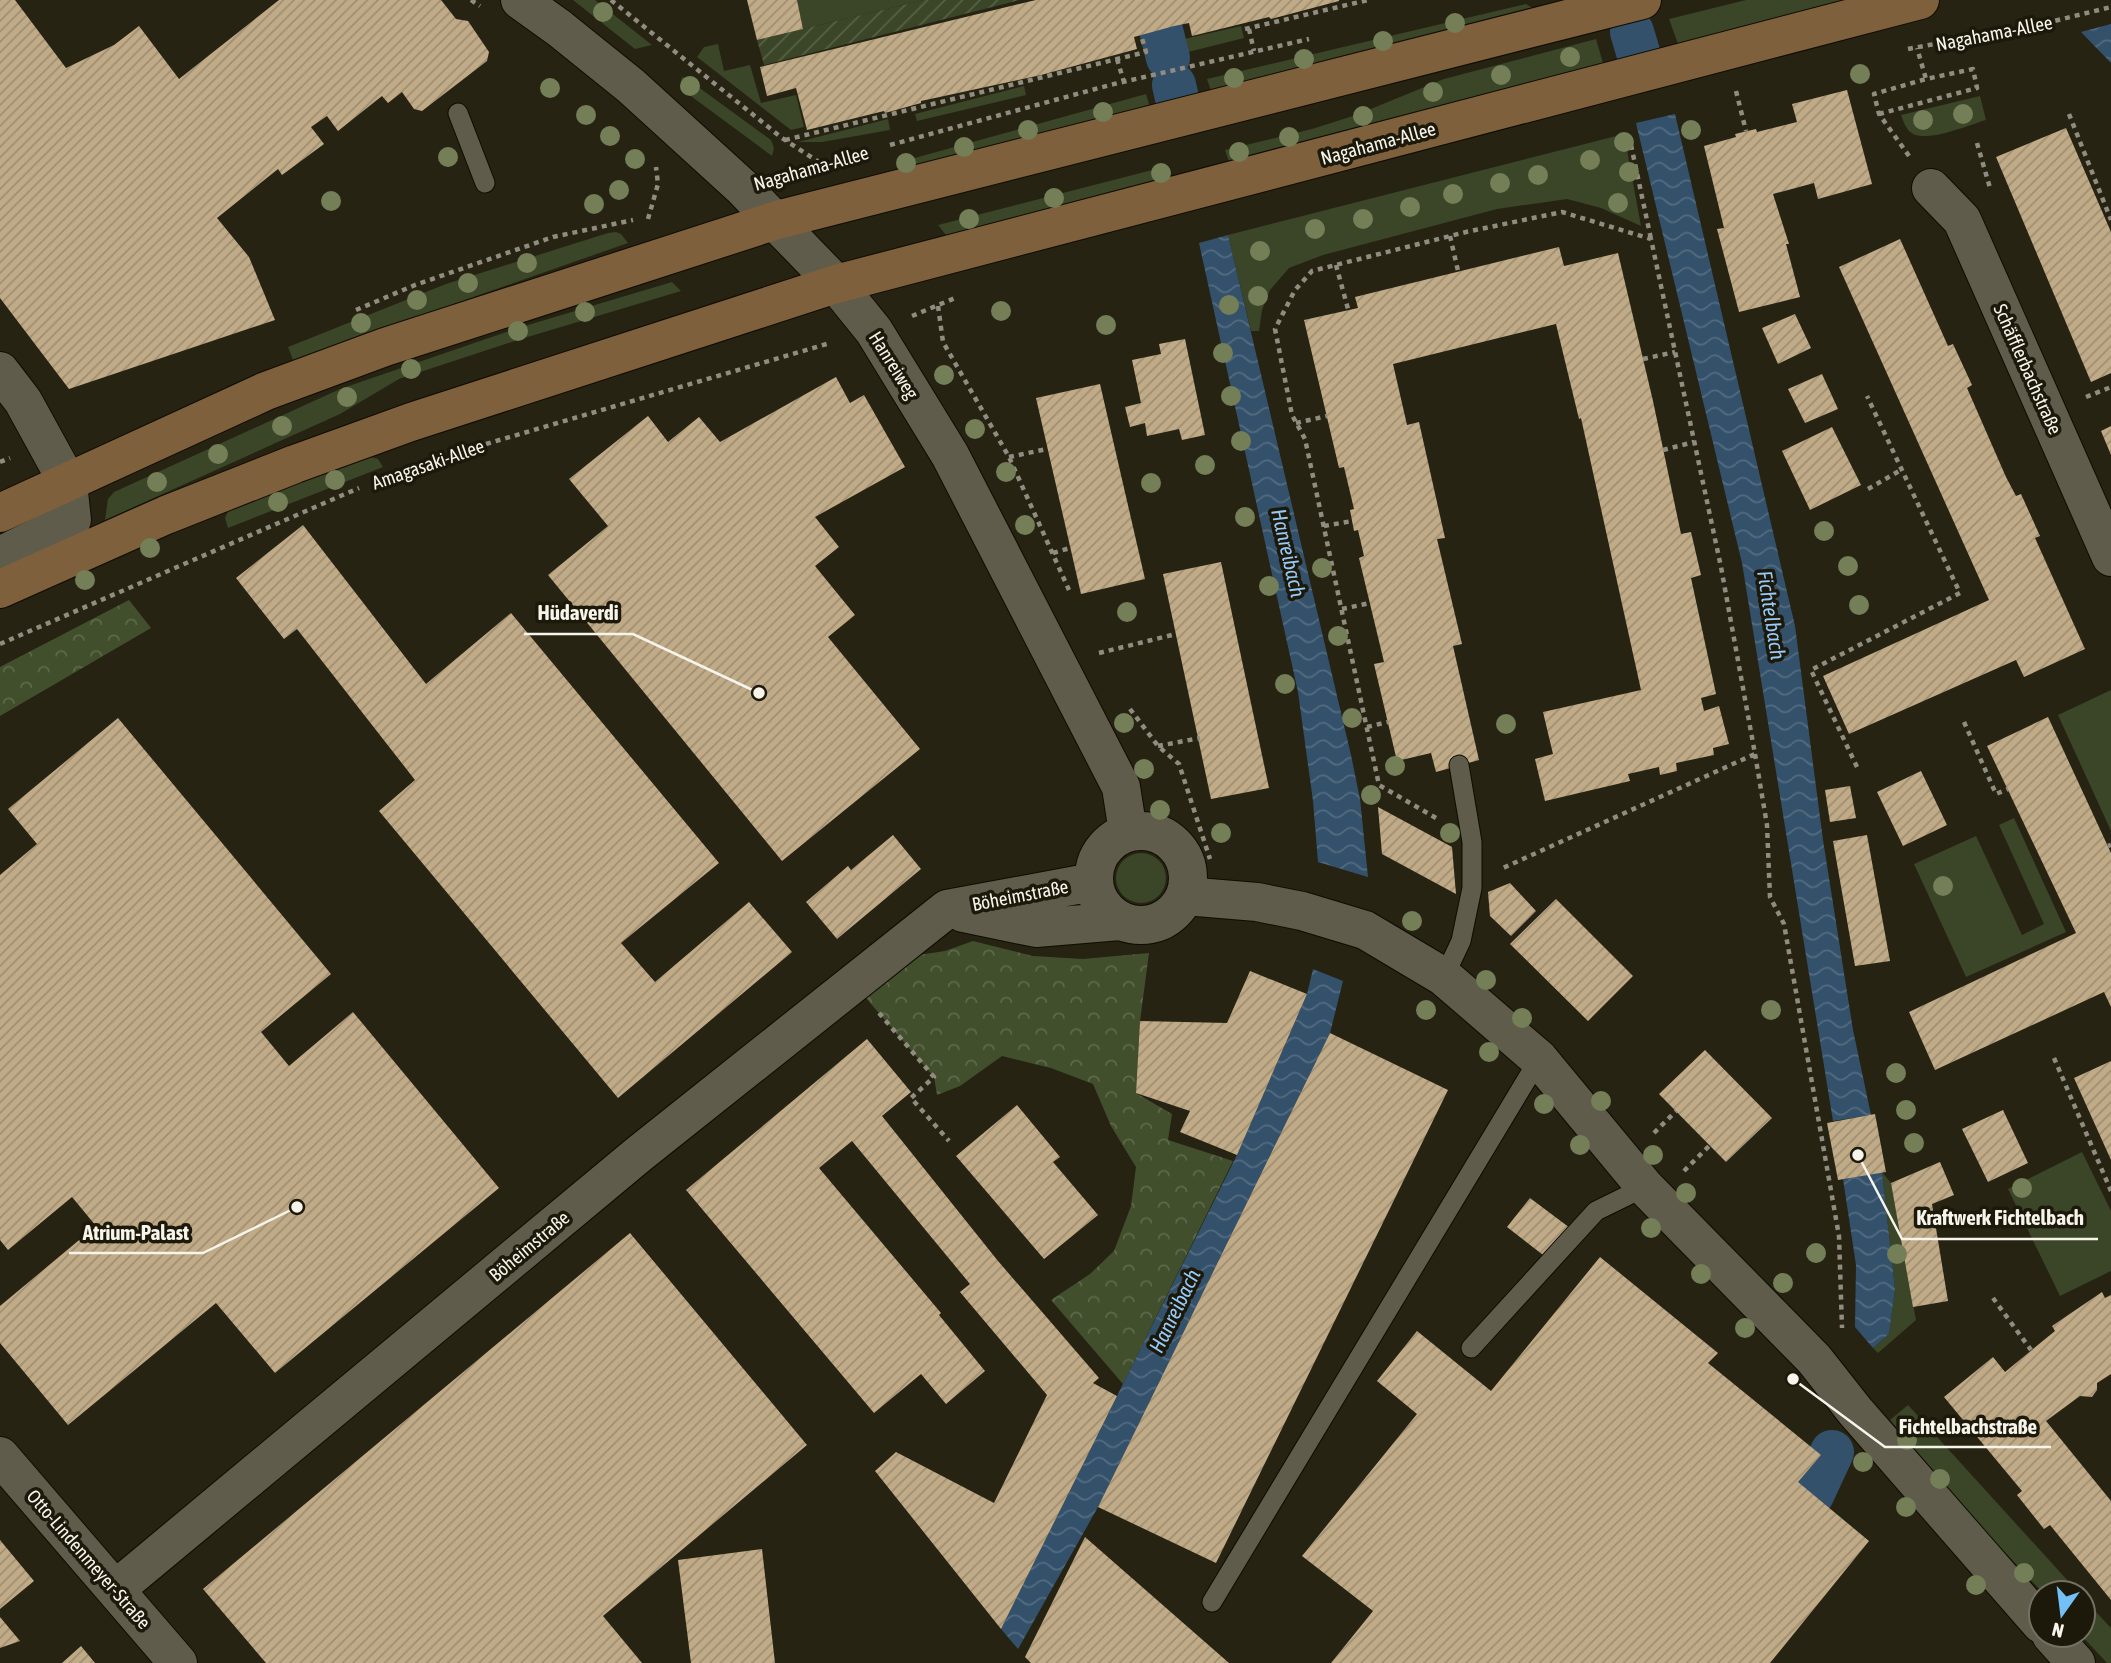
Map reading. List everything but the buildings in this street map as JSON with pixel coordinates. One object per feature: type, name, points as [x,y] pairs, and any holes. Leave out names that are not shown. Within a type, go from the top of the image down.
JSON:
[{"type":"main road","points":[[0,513],[266,391],[321,370],[398,342],[777,220],[1642,0]]},
{"type":"main road","name":"Nagahama-Allee","points":[[836,284],[1920,0]]},
{"type":"main road","points":[[0,589],[166,515],[307,459],[411,422],[836,284]]},
{"type":"street","name":"Hanreiweg","points":[[520,0],[631,86],[777,220],[836,284],[874,331],[950,455],[1121,787],[1128,832]]},
{"type":"street","name":"Schäfflerbachstraße","points":[[1931,188],[1962,220],[2111,558]]},
{"type":"street","points":[[0,371],[23,401],[68,483],[72,520],[0,556]]},
{"type":"street","points":[[1128,832],[1144,830],[1158,833],[1171,841],[1181,853],[1187,867],[1188,881],[1200,897],[1256,902],[1302,911],[1365,930],[1444,977],[1539,1059],[1645,1187],[1814,1359],[1855,1411],[2027,1607]]},
{"type":"street","name":"Böheimstraße","points":[[1120,921],[1107,911],[1097,898],[1093,882],[1095,865],[1102,850],[1114,839],[1128,832]]},
{"type":"street","name":"Böheimstraße","points":[[116,1589],[639,1154],[947,909],[1093,882]]},
{"type":"street","name":"Böheimstraße","points":[[947,909],[1035,928],[1120,921],[1151,925],[1200,897]]},
{"type":"street","name":"Otto-Lindenmeyer-Straße","points":[[0,1456],[178,1663]]},
{"type":"street","points":[[2064,1649],[2076,1663]]},
{"type":"lane","points":[[458,113],[485,183]]},
{"type":"lane","points":[[1444,977],[1461,941],[1472,888],[1472,842],[1459,765]]},
{"type":"lane","points":[[1212,1602],[1539,1059]]},
{"type":"lane","points":[[1471,1348],[1596,1210],[1645,1187]]},
{"type":"path","points":[[611,0],[785,140],[1146,52],[1141,35]]},
{"type":"path","points":[[1254,51],[1247,29],[1368,0]]},
{"type":"path","name":"Nagahama-Allee","points":[[1926,79],[1917,48],[2046,23],[2111,7]]},
{"type":"path","points":[[1117,59],[1124,82]]},
{"type":"path","name":"Nagahama-Allee","points":[[888,146],[1142,77],[1204,63]]},
{"type":"path","points":[[1879,114],[1978,88],[1973,69],[1874,94],[1879,114],[1931,188]]},
{"type":"path","points":[[1738,98],[1746,131]]},
{"type":"path","points":[[2069,114],[2111,220]]},
{"type":"path","name":"Nagahama-Allee","points":[[785,140],[826,166],[814,169]]},
{"type":"path","points":[[1631,145],[1721,567],[1767,825],[1770,897],[1784,924],[1839,1236],[1842,1332],[1814,1359]]},
{"type":"path","points":[[1472,842],[1379,785],[1305,439],[1292,415],[1275,329],[1295,290],[1312,271],[1450,236],[1562,212],[1651,239]]},
{"type":"path","points":[[1450,236],[1458,271]]},
{"type":"path","points":[[1336,265],[1348,309]]},
{"type":"path","points":[[939,306],[943,342],[1009,457],[1070,591]]},
{"type":"path","name":"Amagasaki-Allee","points":[[484,445],[772,358],[874,331]]},
{"type":"path","points":[[1643,359],[1675,352]]},
{"type":"path","points":[[2077,401],[2111,387]]},
{"type":"path","points":[[1857,767],[1811,670],[1960,593],[1867,396]]},
{"type":"path","points":[[1296,423],[1327,416]]},
{"type":"path","points":[[1663,450],[1694,442]]},
{"type":"path","points":[[1009,457],[1047,449]]},
{"type":"path","points":[[1868,489],[1901,470]]},
{"type":"path","name":"Amagasaki-Allee","points":[[0,644],[371,483]]},
{"type":"path","points":[[1324,526],[1352,521]]},
{"type":"path","points":[[1053,553],[1070,548]]},
{"type":"path","points":[[1342,609],[1370,603]]},
{"type":"path","points":[[1104,665],[1097,654],[1176,634]]},
{"type":"path","points":[[1123,699],[1157,746],[1179,764],[1211,861],[1200,897]]},
{"type":"path","points":[[1367,727],[1388,722]]},
{"type":"path","points":[[1964,722],[1996,794],[2008,789]]},
{"type":"path","points":[[1157,746],[1200,738]]},
{"type":"path","points":[[1472,888],[1501,869],[1755,754]]},
{"type":"path","points":[[853,983],[934,1077],[911,1098],[948,1141]]},
{"type":"path","points":[[2054,1058],[2111,1191]]},
{"type":"path","points":[[1649,1138],[1676,1111]]},
{"type":"path","points":[[1683,1171],[1709,1146]]},
{"type":"path","points":[[1993,1298],[2031,1350]]},
{"type":"green space","points":[[573,0],[595,0],[652,45],[635,49]]},
{"type":"green space","points":[[797,0],[924,0],[803,29]]},
{"type":"green space","points":[[924,0],[1020,0],[764,65],[757,40]]},
{"type":"green space","points":[[1746,0],[1855,0],[1678,44],[1669,19]]},
{"type":"green space","points":[[1526,4],[1539,12],[1211,91],[1207,79]]},
{"type":"green space","points":[[1241,26],[1244,38],[1184,53],[1180,40]]},
{"type":"green space","points":[[1596,39],[1603,63],[1229,162],[1225,150],[1312,129],[1356,115],[1444,79]]},
{"type":"green space","points":[[718,44],[724,71],[750,65],[761,103],[796,95],[804,127],[791,130],[697,57],[704,47]]},
{"type":"green space","points":[[682,77],[771,140],[774,148],[772,156],[680,88]]},
{"type":"green space","points":[[1024,86],[1026,95],[917,121],[915,114]]},
{"type":"green space","points":[[1146,94],[1150,107],[896,173],[900,162]]},
{"type":"green space","points":[[1980,96],[1986,120],[1960,129],[1920,136],[1907,128],[1901,115]]},
{"type":"green space","points":[[888,119],[890,130],[822,142],[798,142]]},
{"type":"green space","points":[[1624,134],[1641,226],[1601,208],[1567,199],[1497,209],[1323,255],[1289,268],[1270,290],[1262,310],[1259,331],[1251,331],[1228,235]]},
{"type":"green space","points":[[1164,167],[1167,178],[946,235],[938,225]]},
{"type":"green space","points":[[616,232],[628,243],[293,360],[288,347],[446,284]]},
{"type":"green space","points":[[672,282],[681,291],[399,379],[340,414],[105,520],[108,499],[114,492],[340,389],[518,328]]},
{"type":"green space","points":[[367,456],[378,459],[383,467],[228,528],[225,518],[229,509]]},
{"type":"green space","points":[[129,600],[151,628],[0,716],[0,667]]},
{"type":"green space","points":[[2111,690],[2111,831],[2058,715]]},
{"type":"green space","points":[[2014,818],[2066,932],[1966,977],[1914,864],[1976,836],[2022,935],[2044,924],[1999,825]]},
{"type":"green space","points":[[1141,853],[1159,860],[1166,878],[1159,896],[1141,903],[1123,896],[1116,878],[1123,860]]},
{"type":"green space","points":[[973,941],[1033,956],[1083,959],[1149,953],[1140,1021],[1136,1093],[1172,1114],[1168,1140],[1233,1161],[1123,1384],[1051,1300],[1090,1274],[1114,1251],[1131,1206],[1136,1167],[1111,1126],[1093,1084],[1051,1068],[1002,1056],[960,1086],[937,1095],[934,1077],[853,983],[912,956],[945,951]]},
{"type":"green space","points":[[2082,1152],[2111,1211],[2111,1271],[2060,1296],[2008,1189]]},
{"type":"green space","points":[[1882,1172],[1891,1183],[1916,1320],[1878,1353],[1873,1348],[1889,1334],[1895,1289]]},
{"type":"green space","points":[[1908,1405],[2066,1579],[2030,1579],[1983,1529],[1890,1420]]},
{"type":"green space","points":[[2097,1613],[2111,1628],[2111,1663],[2107,1663],[2094,1649],[2097,1649]]},
{"type":"water","points":[[2062,5],[2111,19],[2111,63],[2081,32]]},
{"type":"water","points":[[1675,114],[1795,626],[1823,840],[1853,1030],[1871,1115],[1833,1121],[1742,563],[1636,123]]},
{"type":"water","points":[[1228,235],[1351,755],[1360,799],[1368,877],[1318,862],[1313,801],[1298,692],[1199,243]]},
{"type":"water","points":[[1313,969],[1343,981],[1330,1033],[1098,1507],[1018,1649],[1001,1629],[1237,1155],[1307,994]]},
{"type":"water","points":[[1882,1172],[1895,1289],[1889,1334],[1873,1348],[1855,1327],[1856,1265],[1843,1179]]},
{"type":"pier","points":[[2083,0],[2101,0],[2111,13],[2111,24],[2077,33],[2059,6]]},
{"type":"waterway","name":"Hanreibach","points":[[1161,30],[1168,58]]},
{"type":"waterway","name":"Fichtelbach","points":[[1632,32],[1638,52]]},
{"type":"waterway","name":"Hanreibach","points":[[1174,85],[1177,98]]},
{"type":"waterway","name":"Fichtelbach","points":[[1812,1495],[1832,1452]]},
{"type":"place","name":"Hüdaverdi","points":[[759,693]]},
{"type":"place","name":"Kraftwerk Fichtelbach","points":[[1858,1155]]},
{"type":"place","name":"Atrium-Palast","points":[[297,1207]]},
{"type":"place","name":"Fichtelbachstraße","points":[[1793,1379]]}]
